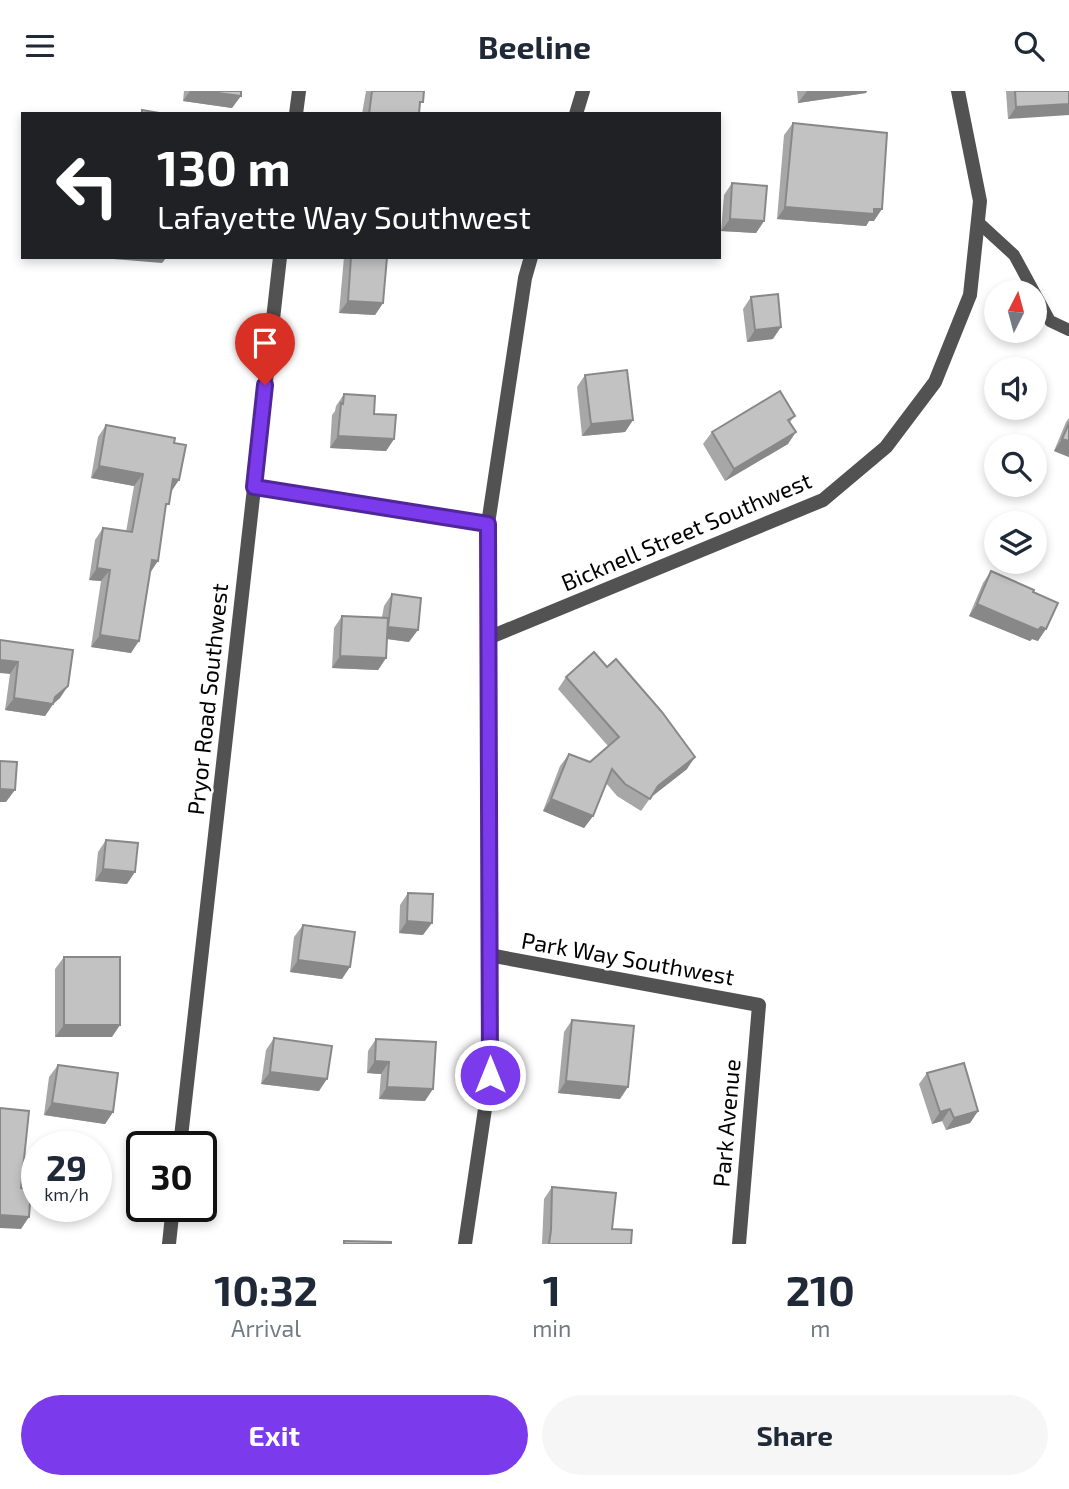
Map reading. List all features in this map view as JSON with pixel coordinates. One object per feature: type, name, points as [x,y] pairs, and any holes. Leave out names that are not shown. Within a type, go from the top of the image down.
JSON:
[{"type":"street","points":[[296,112],[299,91]]},
{"type":"street","points":[[577,112],[583,91]]},
{"type":"street","name":"Bicknell Street Southwest","points":[[488,638],[823,500],[886,447],[935,382],[970,295],[980,201],[958,91]]},
{"type":"street","name":"Pryor Road Southwest","points":[[182,1131],[279,259]]},
{"type":"street","points":[[465,1244],[490,1075],[488,524],[525,278],[530,259]]},
{"type":"street","points":[[254,487],[488,524]]},
{"type":"street","name":"Park Way Southwest","points":[[489,955],[759,1005]]},
{"type":"street","name":"Park Avenue","points":[[739,1244],[759,1005]]},
{"type":"street","points":[[169,1244],[171,1222]]},
{"type":"lane","points":[[978,222],[1014,255],[1051,321],[1069,330]]},
{"type":"building","points":[[203,91],[241,91],[241,96]]},
{"type":"building","points":[[372,91],[424,91],[419,112],[369,112]]},
{"type":"building","points":[[1015,91],[1069,91],[1069,104],[1016,107]]},
{"type":"building","points":[[793,123],[887,133],[882,209],[874,209],[874,214],[785,207]]},
{"type":"building","points":[[732,183],[767,186],[764,221],[730,219]]},
{"type":"building","points":[[351,259],[387,259],[383,303],[348,301]]},
{"type":"building","points":[[778,294],[781,327],[755,330],[751,297]]},
{"type":"building","points":[[627,370],[633,420],[591,424],[585,375]]},
{"type":"building","points":[[780,391],[795,416],[788,420],[796,432],[734,469],[712,432]]},
{"type":"building","points":[[344,394],[375,396],[374,414],[396,415],[394,439],[338,436]]},
{"type":"building","points":[[1069,423],[1069,441],[1062,439]]},
{"type":"building","points":[[106,425],[175,438],[174,443],[186,445],[179,480],[173,479],[169,504],[166,504],[158,561],[152,560],[139,641],[100,635],[110,570],[97,568],[103,528],[132,532],[143,474],[99,466]]},
{"type":"building","points":[[990,574],[998,574],[1058,603],[1046,629],[1041,627],[1038,630],[977,604]]},
{"type":"building","points":[[392,594],[421,598],[418,630],[388,627]]},
{"type":"building","points":[[342,616],[388,618],[386,658],[340,656]]},
{"type":"building","points":[[0,640],[73,650],[68,686],[55,697],[53,704],[14,698],[18,662],[0,660]]},
{"type":"building","points":[[594,652],[607,667],[616,659],[662,712],[695,757],[658,786],[650,799],[625,784],[612,769],[593,816],[551,799],[569,754],[590,762],[619,737],[566,677]]},
{"type":"building","points":[[0,761],[17,762],[15,790],[0,789]]},
{"type":"building","points":[[106,840],[138,843],[135,872],[103,869]]},
{"type":"building","points":[[408,893],[433,894],[432,923],[407,921]]},
{"type":"building","points":[[303,925],[355,932],[350,967],[298,960]]},
{"type":"building","points":[[64,957],[120,957],[120,1025],[64,1025]]},
{"type":"building","points":[[572,1020],[634,1026],[628,1087],[566,1081]]},
{"type":"building","points":[[274,1038],[332,1046],[327,1079],[270,1072]]},
{"type":"building","points":[[376,1039],[436,1042],[433,1089],[387,1087],[389,1062],[375,1061]]},
{"type":"building","points":[[964,1063],[978,1111],[954,1118],[950,1109],[940,1112],[927,1073]]},
{"type":"building","points":[[58,1065],[118,1073],[113,1112],[52,1103]]},
{"type":"building","points":[[0,1108],[29,1111],[27,1131],[21,1131],[21,1216],[0,1215]]},
{"type":"building","points":[[552,1187],[616,1193],[612,1229],[632,1230],[631,1244],[549,1244]]},
{"type":"building","points":[[344,1241],[391,1242],[391,1244],[344,1244]]},
{"type":"route","points":[[265,385],[254,487],[488,524],[490,1075]]}]
